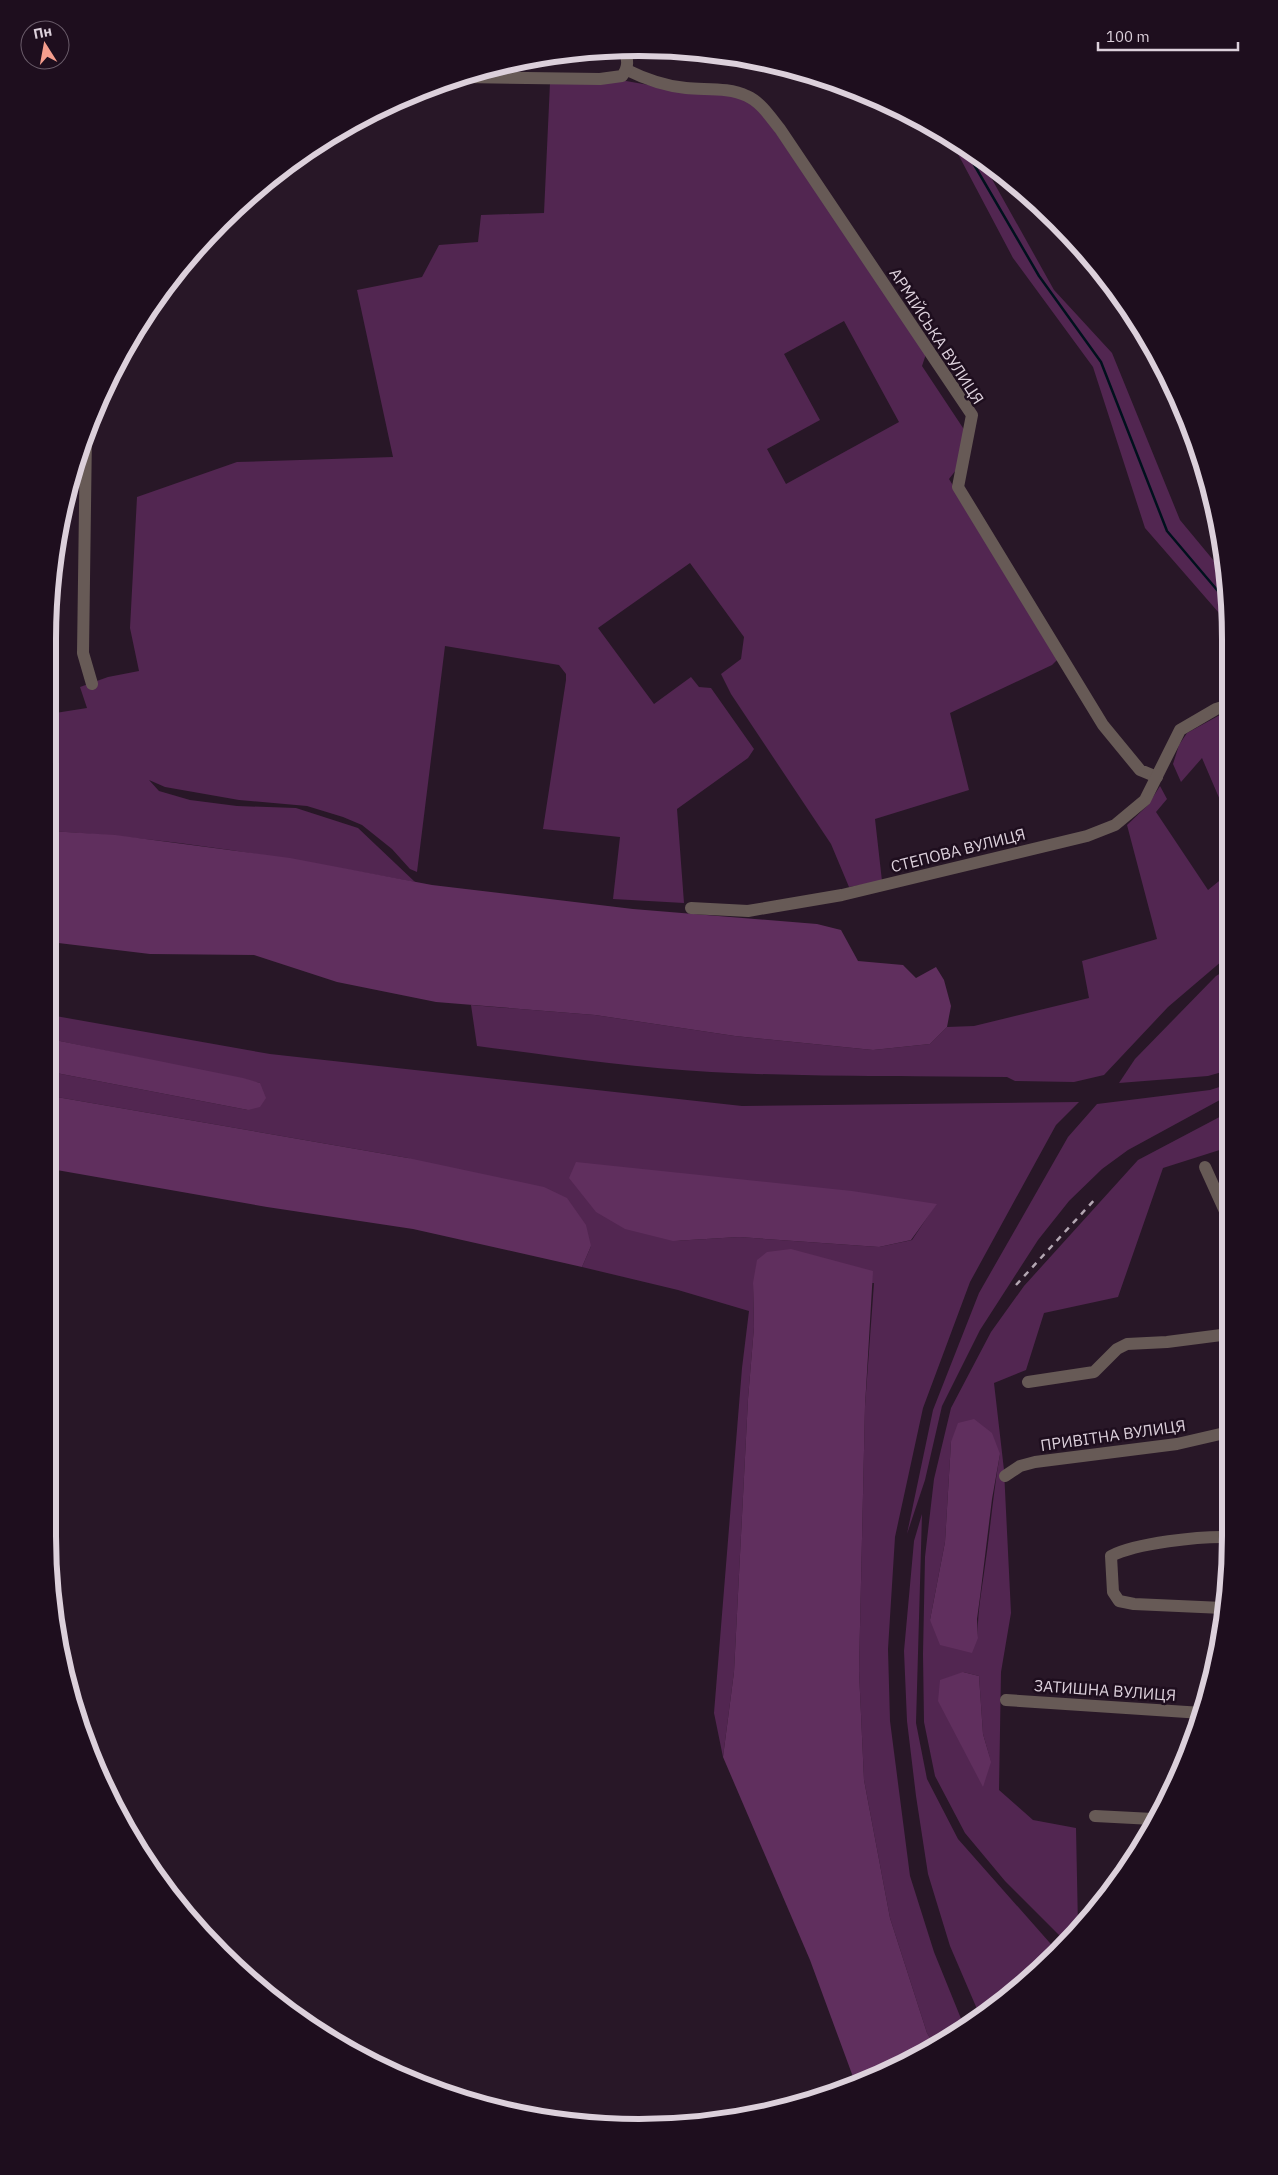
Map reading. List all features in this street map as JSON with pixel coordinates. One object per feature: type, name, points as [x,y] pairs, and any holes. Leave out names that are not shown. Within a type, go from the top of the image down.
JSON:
[{"type":"street","points":[[484,77],[600,79],[622,76],[627,70],[627,56]]},
{"type":"street","name":"АРМІЙСЬКА ВУЛИЦЯ","points":[[627,70],[646,80],[684,88],[714,89],[746,95],[756,101],[780,129],[972,415],[958,487],[1103,725],[1140,770],[1156,777]]},
{"type":"street","points":[[86,456],[83,653],[92,684]]},
{"type":"street","name":"СТЕПОВА ВУЛИЦЯ","points":[[691,908],[748,911],[842,895],[1086,836],[1115,825],[1144,800],[1180,730],[1222,707]]},
{"type":"street","points":[[1205,1167],[1222,1207]]},
{"type":"street","points":[[1028,1382],[1094,1372],[1117,1349],[1127,1344],[1167,1342],[1222,1335]]},
{"type":"street","name":"ПРИВІТНА ВУЛИЦЯ","points":[[1005,1476],[1020,1466],[1035,1462],[1177,1444],[1222,1434]]},
{"type":"street","points":[[1217,1608],[1134,1604],[1120,1601],[1113,1592],[1111,1556],[1130,1549],[1222,1536]]},
{"type":"street","name":"ЗАТИШНА ВУЛИЦЯ","points":[[1006,1700],[1194,1712]]},
{"type":"street","points":[[1095,1816],[1148,1819]]},
{"type":"shaded area","points":[[626,81],[672,89],[740,97],[761,111],[927,351],[922,366],[965,431],[956,470],[949,479],[1059,658],[1052,665],[950,713],[969,790],[875,819],[882,881],[849,887],[831,844],[731,694],[721,674],[741,659],[744,637],[690,563],[598,628],[654,704],[691,677],[699,687],[711,688],[754,749],[748,758],[677,809],[684,903],[613,899],[620,837],[543,829],[566,680],[566,674],[559,665],[445,646],[417,872],[410,869],[392,849],[362,825],[343,817],[307,806],[239,800],[165,787],[149,780],[159,791],[190,800],[237,806],[296,808],[358,828],[415,882],[233,850],[96,834],[56,831],[56,713],[87,708],[80,687],[108,677],[139,671],[130,628],[137,497],[237,462],[393,457],[357,290],[422,277],[439,245],[478,242],[481,215],[544,213],[550,83]],"holes":[[[844,321],[899,422],[786,484],[767,449],[820,420],[784,354]]]},
{"type":"shaded area","points":[[956,150],[988,173],[1054,290],[1112,353],[1180,520],[1217,565],[1222,631],[1219,613],[1145,528],[1093,367],[1013,258]]},
{"type":"shaded area","points":[[1222,714],[1222,805],[1202,758],[1181,782],[1173,764],[1179,745],[1187,733]]},
{"type":"shaded area","points":[[1160,786],[1167,799],[1156,812],[1208,890],[1222,879],[1222,961],[1168,1007],[1104,1075],[1074,1082],[1015,1081],[1007,1077],[748,1074],[623,1065],[477,1046],[471,1005],[595,1015],[735,1036],[873,1050],[930,1044],[947,1027],[974,1026],[1089,998],[1082,961],[1157,939],[1127,825],[1148,805]]},
{"type":"shaded area","points":[[56,831],[115,835],[290,858],[432,885],[633,909],[817,924],[841,930],[858,961],[903,965],[916,978],[936,967],[944,980],[951,1006],[947,1027],[930,1044],[873,1050],[735,1036],[595,1015],[436,1002],[337,982],[254,955],[150,954],[56,943]]},
{"type":"shaded area","points":[[1222,972],[1222,1072],[1208,1076],[1119,1083],[1135,1059],[1216,976]]},
{"type":"shaded area","points":[[56,1016],[270,1054],[742,1106],[1079,1102],[1056,1125],[970,1282],[923,1408],[895,1537],[888,1649],[890,1721],[910,1876],[934,1952],[962,2021],[931,2040],[927,2033],[890,1918],[864,1780],[859,1671],[865,1406],[874,1283],[753,1283],[754,1327],[748,1399],[734,1672],[723,1757],[714,1713],[742,1368],[749,1311],[678,1290],[582,1267],[591,1246],[408,1158],[56,1097],[56,1073],[248,1110],[260,1083],[56,1040]],"holes":[[[936,1204],[912,1240],[879,1247],[739,1237],[673,1241]]]},
{"type":"shaded area","points":[[56,1040],[260,1083],[266,1098],[260,1107],[248,1110],[56,1073]]},
{"type":"shaded area","points":[[1222,1086],[1222,1099],[1128,1150],[1102,1169],[1069,1201],[1038,1240],[980,1330],[942,1406],[925,1480],[907,1534],[933,1410],[979,1293],[1068,1137],[1097,1104],[1210,1090]]},
{"type":"shaded area","points":[[56,1097],[408,1158],[544,1187],[567,1198],[586,1225],[591,1246],[582,1267],[413,1229],[267,1207],[56,1170]]},
{"type":"shaded area","points":[[1222,1116],[1222,1149],[1163,1168],[1118,1297],[1044,1313],[1026,1370],[994,1383],[1004,1470],[1011,1613],[1001,1672],[999,1790],[1033,1820],[1076,1828],[1078,1919],[1061,1937],[1005,1881],[965,1833],[935,1776],[924,1722],[925,1557],[934,1479],[951,1408],[991,1332],[1024,1286],[1138,1160]],"holes":[[[951,1442],[1000,1454],[979,1605],[978,1638],[930,1620],[945,1542]],[[963,1672],[979,1676],[983,1734],[991,1762]]]},
{"type":"shaded area","points":[[576,1162],[852,1191],[937,1204],[911,1240],[879,1247],[739,1237],[673,1241],[625,1229],[596,1212],[569,1178]]},
{"type":"shaded area","points":[[791,1249],[873,1271],[865,1406],[859,1671],[864,1780],[890,1918],[927,2033],[931,2040],[897,2059],[853,2077],[810,1960],[723,1757],[734,1672],[748,1399],[754,1327],[753,1283],[757,1260],[767,1252]]},
{"type":"shaded area","points":[[974,1419],[992,1433],[1000,1454],[992,1499],[977,1619],[978,1638],[972,1653],[940,1645],[930,1620],[945,1542],[951,1442],[958,1423]]},
{"type":"shaded area","points":[[922,1514],[916,1723],[927,1779],[958,1839],[1053,1946],[1023,1974],[978,2010],[950,1946],[928,1874],[916,1796],[907,1721],[904,1651],[914,1541]]},
{"type":"shaded area","points":[[963,1672],[979,1676],[983,1734],[991,1762],[983,1787],[938,1701],[940,1680]]},
{"type":"waterway","points":[[972,160],[1039,276],[1101,362],[1167,531],[1220,594]]},
{"type":"railway","points":[[1016,1285],[1097,1197]]}]
